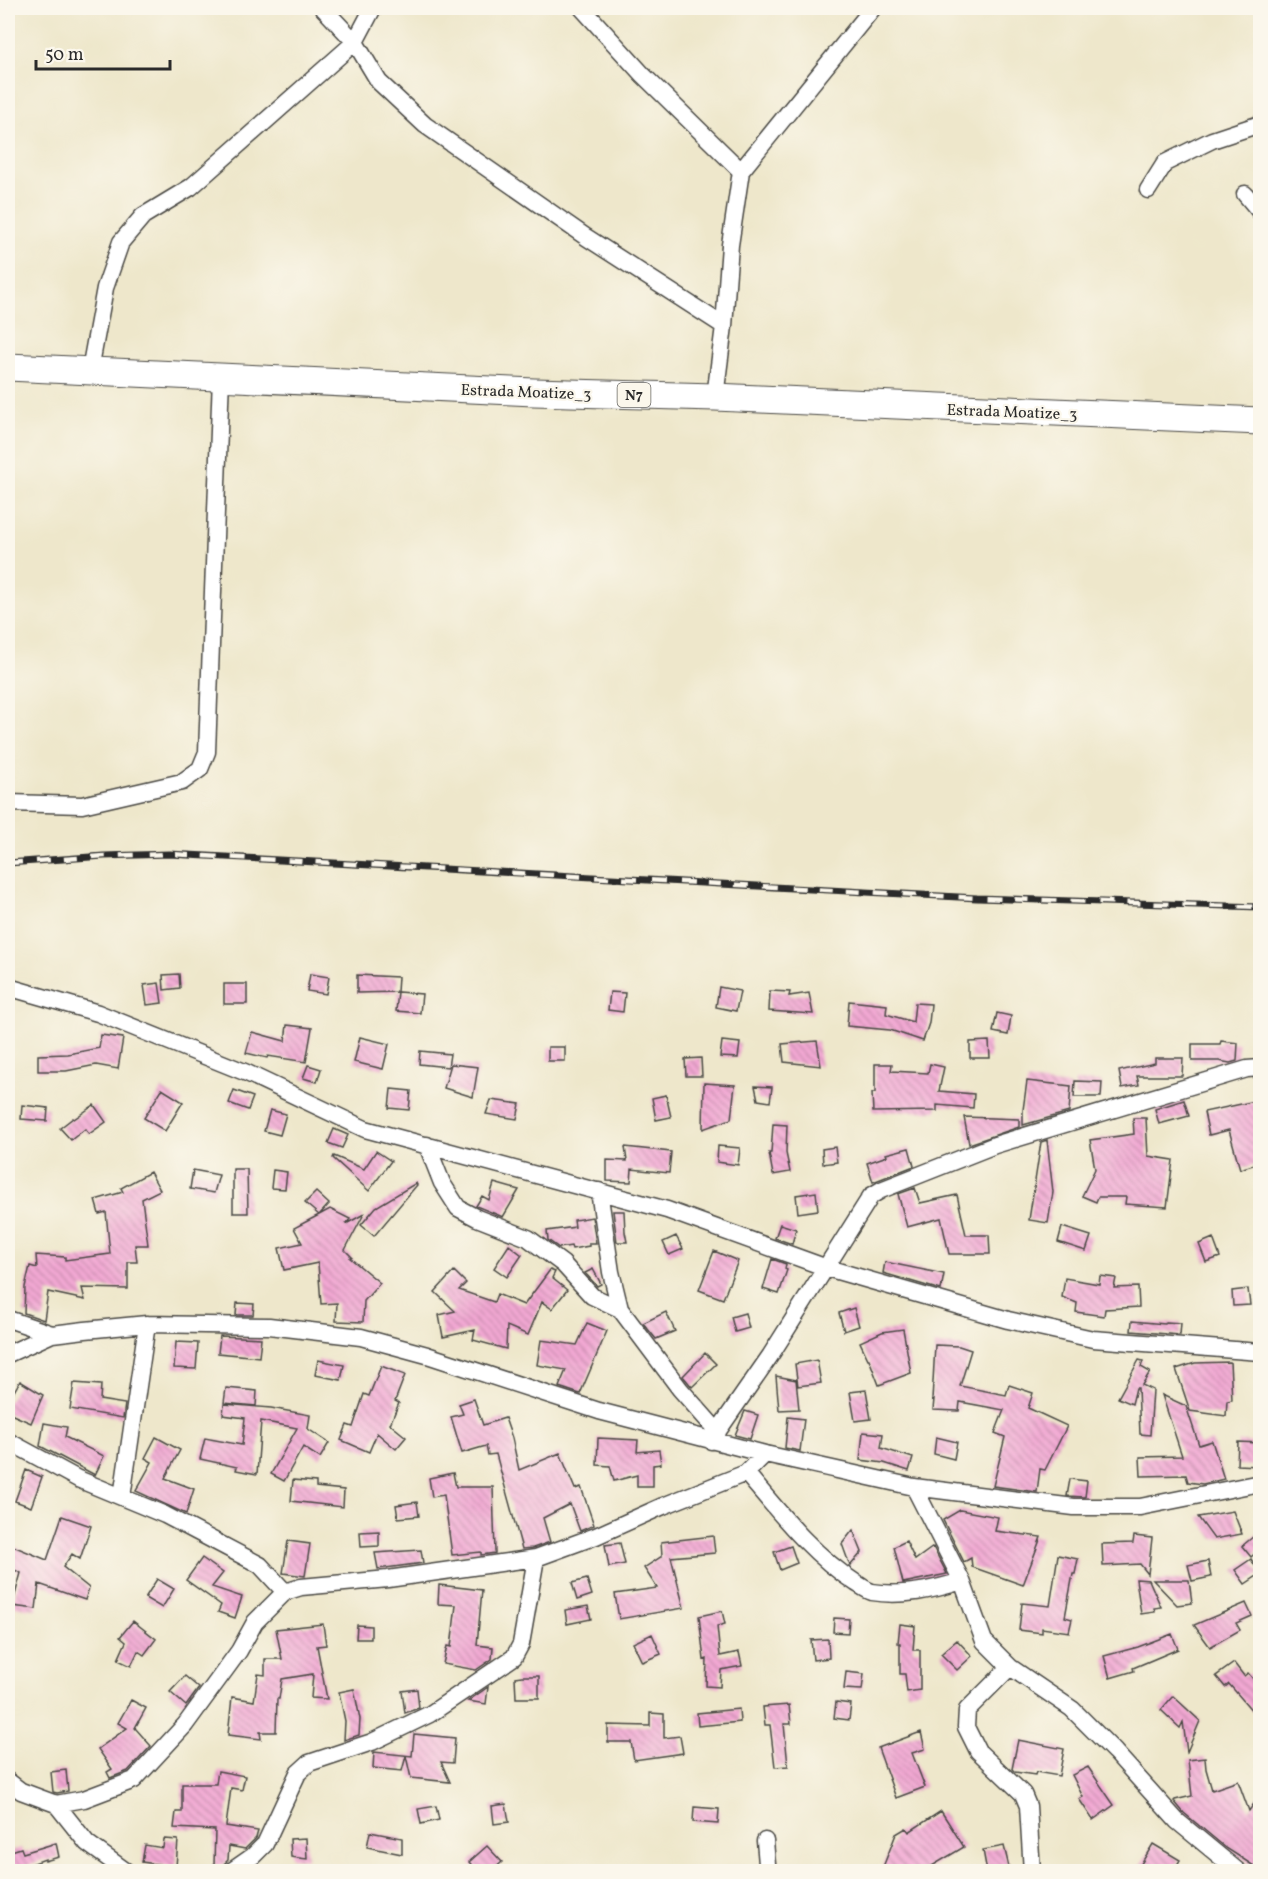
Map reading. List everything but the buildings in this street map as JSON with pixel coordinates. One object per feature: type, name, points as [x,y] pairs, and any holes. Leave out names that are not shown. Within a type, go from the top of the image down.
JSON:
[{"type":"highway","name":"Estrada Moatize_3","points":[[8,367],[522,391],[715,397],[1260,421]]},
{"type":"street","points":[[323,8],[355,42],[379,82],[425,125],[586,237],[724,326]]},
{"type":"street","points":[[90,370],[105,288],[121,242],[143,216],[191,187],[355,42],[373,8]]},
{"type":"street","points":[[582,8],[643,75],[741,171]]},
{"type":"street","points":[[715,397],[724,326],[730,245],[741,171],[873,8]]},
{"type":"street","points":[[1148,190],[1165,163],[1212,141],[1260,124]]},
{"type":"street","points":[[1245,194],[1260,212]]},
{"type":"street","points":[[8,803],[82,805],[182,782],[200,769],[207,752],[220,377]]},
{"type":"street","points":[[8,987],[98,1013],[247,1073],[365,1129],[667,1210],[827,1268],[1008,1320],[1093,1339],[1260,1352]]},
{"type":"street","points":[[715,1436],[770,1356],[871,1196],[995,1145],[1247,1069],[1260,1068]]},
{"type":"street","points":[[427,1145],[442,1183],[458,1208],[528,1238],[563,1264],[592,1296],[620,1309]]},
{"type":"street","points":[[599,1191],[611,1272],[620,1309],[715,1436]]},
{"type":"street","points":[[8,1319],[52,1334]]},
{"type":"street","points":[[122,1497],[147,1324]]},
{"type":"street","points":[[8,1354],[52,1334],[147,1324],[269,1326],[361,1337],[427,1355],[599,1411],[715,1436],[765,1454],[914,1487],[1074,1507],[1140,1507],[1260,1483]]},
{"type":"street","points":[[8,1441],[78,1479],[165,1515],[260,1565],[285,1592]]},
{"type":"street","points":[[12,1791],[56,1804],[84,1799],[134,1780],[185,1725],[239,1651],[255,1622],[285,1592],[301,1587],[388,1580],[536,1558],[596,1536],[746,1473],[765,1454]]},
{"type":"street","points":[[746,1473],[787,1522],[840,1572],[869,1591],[901,1594],[962,1581]]},
{"type":"street","points":[[914,1487],[962,1581],[984,1641],[1010,1667],[1072,1709],[1115,1752],[1177,1821],[1239,1872]]},
{"type":"street","points":[[230,1872],[253,1856],[265,1844],[298,1773],[309,1763],[372,1742],[430,1714],[514,1656],[521,1644],[536,1558]]},
{"type":"street","points":[[1010,1667],[967,1710],[966,1727],[978,1751],[1023,1794],[1028,1806],[1032,1872]]},
{"type":"street","points":[[56,1804],[87,1843],[127,1872]]},
{"type":"street","points":[[765,1841],[766,1872]]},
{"type":"railway","points":[[8,863],[169,854],[977,898],[1260,907]]}]
